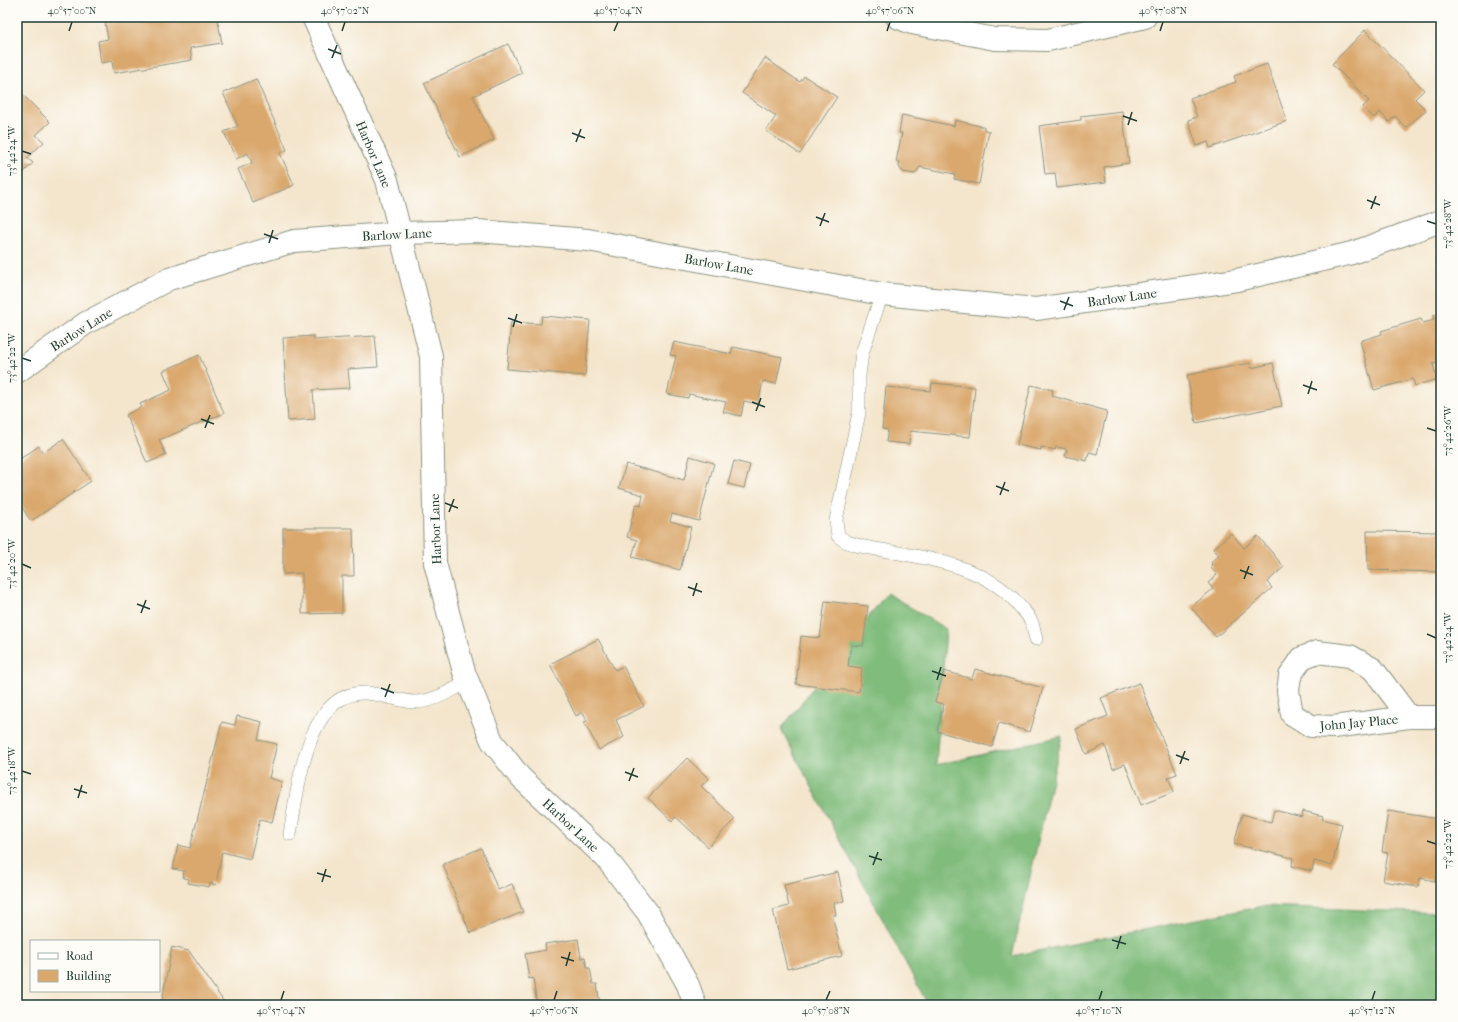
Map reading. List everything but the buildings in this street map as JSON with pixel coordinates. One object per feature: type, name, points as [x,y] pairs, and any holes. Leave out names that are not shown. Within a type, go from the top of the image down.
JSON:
[{"type":"street","name":"Harbor Lane","points":[[313,17],[387,180],[431,356],[435,563],[468,682],[492,741],[520,777],[606,858],[648,913],[688,985],[696,1005]]},
{"type":"street","points":[[897,17],[912,23],[995,39],[1048,40],[1145,17]]},
{"type":"street","name":"Barlow Lane","points":[[17,372],[86,323],[169,279],[294,241],[400,233],[478,232],[588,240],[882,294],[1036,309],[1237,280],[1352,253],[1441,220]]},
{"type":"street","name":"John Jay Place","points":[[1409,717],[1373,669],[1350,656],[1317,652],[1302,658],[1290,676],[1288,691],[1292,714],[1311,726],[1333,727],[1409,717],[1441,717]]},
{"type":"lane","points":[[882,294],[862,353],[859,374],[859,413],[836,520],[838,536],[847,542],[860,546],[944,563],[980,575],[1003,590],[1018,603],[1031,621],[1036,639]]},
{"type":"lane","points":[[290,834],[307,748],[313,731],[330,707],[352,695],[364,693],[413,702],[428,701],[468,682]]},
{"type":"green space","points":[[887,593],[946,629],[936,765],[1062,736],[1012,956],[1263,906],[1441,913],[1441,1005],[928,1005],[781,729]]}]
